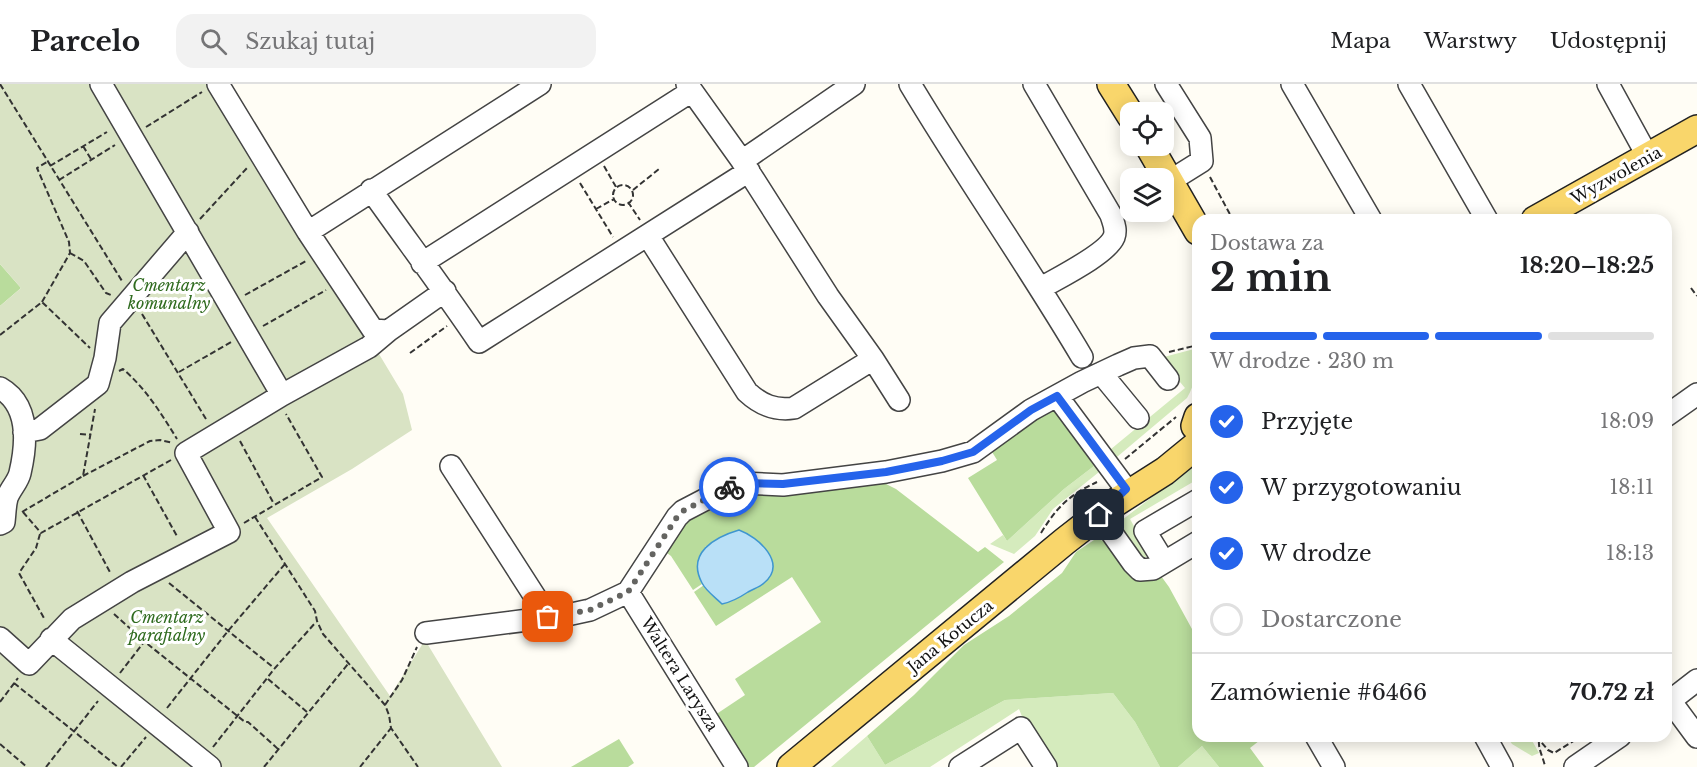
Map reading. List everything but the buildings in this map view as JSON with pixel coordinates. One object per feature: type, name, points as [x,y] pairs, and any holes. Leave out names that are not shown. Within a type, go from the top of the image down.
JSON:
[{"type":"main road","points":[[1111,84],[1122,102]]},
{"type":"main road","name":"Wyzwolenia","points":[[1546,214],[1697,129]]},
{"type":"main road","points":[[1174,188],[1192,220]]},
{"type":"main road","name":"Jana Kotucza","points":[[791,767],[814,756],[1111,503],[1154,459],[1192,431]]},
{"type":"street","points":[[101,84],[123,132],[188,232],[247,334],[280,397]]},
{"type":"street","points":[[308,232],[540,84]]},
{"type":"street","points":[[371,190],[422,263],[445,291],[479,342],[648,236],[746,166],[854,84]]},
{"type":"street","points":[[911,84],[945,141],[1041,288],[1082,357]]},
{"type":"street","points":[[1034,84],[1111,215],[1116,229],[1114,238],[1100,252],[1041,288]]},
{"type":"street","points":[[1166,84],[1200,138],[1202,161],[1174,178]]},
{"type":"street","points":[[1292,84],[1368,214]]},
{"type":"street","points":[[1409,84],[1484,214]]},
{"type":"street","points":[[1608,84],[1648,157]]},
{"type":"street","points":[[212,87],[369,327],[377,332],[387,331]]},
{"type":"street","points":[[422,263],[571,168],[689,88],[746,166],[828,296],[899,400]]},
{"type":"street","points":[[24,432],[40,429],[98,384],[105,358],[110,323],[188,232]]},
{"type":"street","points":[[648,236],[747,392],[756,401],[782,410],[794,408],[873,359]]},
{"type":"street","points":[[0,638],[29,664],[72,619],[120,589],[229,532],[183,449],[232,426],[369,347],[387,331],[445,291]]},
{"type":"street","points":[[426,633],[590,610],[628,592],[672,523],[683,511],[731,486],[742,483],[783,484],[886,472],[942,461],[973,452],[1031,410],[1134,358],[1150,356],[1168,379]]},
{"type":"street","points":[[1101,373],[1137,418]]},
{"type":"street","points":[[0,387],[7,392],[8,408],[21,408],[24,432],[20,476],[7,498],[4,522],[0,524]]},
{"type":"street","points":[[1672,412],[1697,393]]},
{"type":"street","points":[[1057,396],[1111,503],[1138,569],[1149,570],[1192,546]]},
{"type":"street","points":[[451,466],[548,617]]},
{"type":"street","points":[[1164,562],[1145,531],[1192,504]]},
{"type":"street","name":"Waltera Larysza","points":[[628,592],[738,767]]},
{"type":"street","points":[[53,637],[207,764]]},
{"type":"street","points":[[1672,697],[1697,680]]},
{"type":"street","points":[[1672,705],[1697,737]]},
{"type":"street","points":[[960,767],[1021,728],[1046,767]]},
{"type":"street","points":[[1319,742],[1334,767]]},
{"type":"street","points":[[1488,742],[1502,767]]},
{"type":"street","points":[[1570,754],[1603,742]]},
{"type":"path","points":[[0,84],[58,179],[91,160],[123,132]]},
{"type":"path","points":[[50,166],[83,147],[123,132],[212,87]]},
{"type":"path","points":[[83,147],[91,160]]},
{"type":"path","points":[[1202,161],[1230,214]]},
{"type":"path","points":[[0,335],[42,302],[70,253],[69,242],[37,168],[48,162]]},
{"type":"path","points":[[602,164],[616,187]]},
{"type":"path","points":[[188,232],[248,167]]},
{"type":"path","points":[[571,168],[622,252]]},
{"type":"path","points":[[632,191],[659,169]]},
{"type":"path","points":[[616,187],[626,186],[632,191]]},
{"type":"path","points":[[616,187],[613,192],[618,204],[626,204],[632,197],[632,191]]},
{"type":"path","points":[[596,209],[614,199]]},
{"type":"path","points":[[70,253],[84,261],[108,294]]},
{"type":"path","points":[[230,304],[313,257]]},
{"type":"path","points":[[179,372],[331,287]]},
{"type":"path","points":[[1691,288],[1697,296]]},
{"type":"path","points":[[42,302],[81,340]]},
{"type":"path","points":[[410,353],[462,316]]},
{"type":"path","points":[[1150,356],[1192,346]]},
{"type":"path","points":[[83,476],[98,384],[123,369],[152,399],[183,449]]},
{"type":"path","points":[[229,532],[322,477],[280,397]]},
{"type":"path","points":[[232,426],[274,504]]},
{"type":"path","points":[[80,434],[91,435]]},
{"type":"path","points":[[40,533],[23,511],[150,441],[160,440],[183,449]]},
{"type":"path","points":[[53,637],[19,573],[36,548],[40,533],[143,475],[183,449]]},
{"type":"path","points":[[143,475],[187,554]]},
{"type":"path","points":[[77,511],[120,589]]},
{"type":"path","points":[[255,517],[315,611],[323,634],[385,705],[391,728],[418,767]]},
{"type":"path","points":[[166,711],[228,631],[286,564]]},
{"type":"path","points":[[158,570],[166,581],[275,668]]},
{"type":"path","points":[[102,600],[145,642],[248,722],[278,749]]},
{"type":"path","points":[[207,764],[238,716],[267,678],[317,621]]},
{"type":"path","points":[[385,705],[402,680],[426,633]]},
{"type":"path","points":[[118,675],[145,642]]},
{"type":"path","points":[[264,767],[348,664]]},
{"type":"path","points":[[0,702],[20,675]]},
{"type":"path","points":[[267,678],[307,712]]},
{"type":"path","points":[[14,683],[119,767],[147,735]]},
{"type":"path","points":[[46,767],[101,698]]},
{"type":"path","points":[[360,767],[391,728]]},
{"type":"path","points":[[1539,742],[1545,767]]},
{"type":"path","points":[[1543,742],[1548,750],[1554,753],[1570,754]]},
{"type":"path","points":[[0,744],[27,767]]},
{"type":"green space","points":[[0,84],[207,84],[264,163],[403,394],[412,430],[352,469],[267,518],[390,696],[425,640],[502,767],[0,767],[0,306],[21,288],[0,264]]},
{"type":"green space","points":[[0,264],[21,288],[0,306]]},
{"type":"green space","points":[[1192,350],[1192,388],[1187,398],[1111,462],[1105,454],[1185,388],[1160,358]]},
{"type":"green space","points":[[1058,411],[1104,468],[1053,509],[1035,536],[1014,554],[990,544],[1003,535],[1007,541],[1064,489],[1094,466]]},
{"type":"green space","points":[[1058,411],[1094,466],[1064,489],[1007,541],[968,478],[997,460],[989,447],[1043,412]]},
{"type":"green space","points":[[1192,467],[1192,483],[1130,519],[1147,553],[1143,559],[1118,523]]},
{"type":"green space","points":[[882,475],[886,484],[896,489],[978,552],[985,547],[1004,562],[754,767],[743,767],[712,717],[745,695],[735,679],[821,622],[792,577],[716,626],[694,592],[704,585],[711,593],[706,546],[699,564],[702,584],[693,590],[671,556],[663,550],[676,527],[734,490]]},
{"type":"green space","points":[[1097,538],[1103,541],[1109,539],[1141,575],[1161,576],[1192,629],[1192,742],[1258,742],[1250,748],[1264,767],[1219,767],[1202,746],[1178,767],[1160,767],[1135,722],[1113,693],[1005,700],[885,765],[867,736],[914,695],[964,645],[1009,616],[1062,573],[1076,552]]},
{"type":"green space","points":[[1113,693],[1135,722],[1160,767],[1058,767],[1030,722],[1023,719],[1019,709],[930,767],[831,767],[867,736],[885,765],[1005,700]]},
{"type":"green space","points":[[619,739],[634,763],[628,767],[571,767]]},
{"type":"green space","points":[[1511,742],[1533,742],[1539,753],[1532,756]]},
{"type":"green space","points":[[1202,746],[1219,767],[1178,767]]},
{"type":"water","points":[[739,530],[747,533],[762,545],[772,559],[773,567],[771,575],[762,584],[735,600],[722,604],[702,583],[698,563],[700,555],[713,542]]},
{"type":"way so far","points":[[548,617],[590,610],[628,592],[677,517],[683,511],[729,487]]},
{"type":"route","points":[[729,487],[742,483],[783,484],[886,472],[942,461],[973,452],[1031,410],[1057,396],[1126,489],[1099,515]]},
{"type":"park label","name":"Cmentarz komunalny","points":[[169,294]]},
{"type":"park label","name":"Cmentarz parafialny","points":[[167,626]]}]
